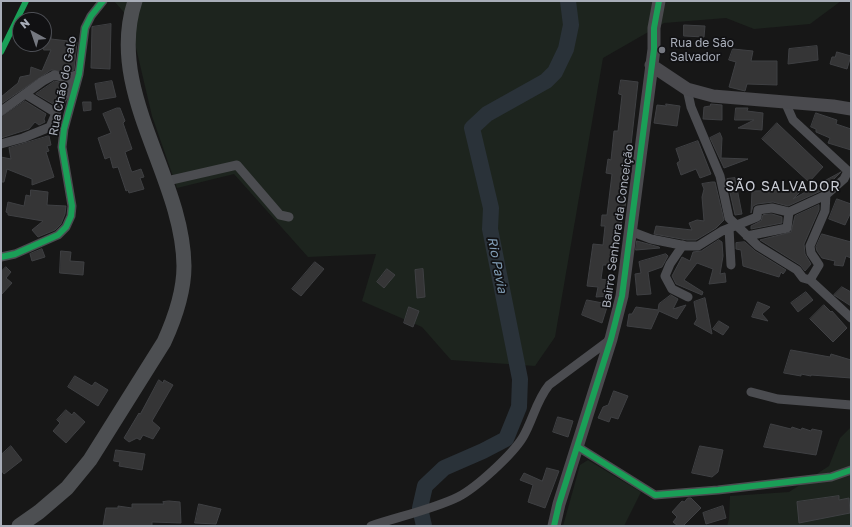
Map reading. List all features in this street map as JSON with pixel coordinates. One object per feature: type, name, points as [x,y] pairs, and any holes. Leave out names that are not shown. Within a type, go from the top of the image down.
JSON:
[{"type":"main road","points":[[19,526],[39,512],[67,488],[90,460],[164,342],[173,322],[181,292],[184,267],[182,245],[167,181],[134,92],[130,66],[129,39],[132,3]]},
{"type":"street","name":"Rua Chão do Galo","points":[[1,257],[15,254],[58,235],[66,227],[71,216],[71,199],[62,147],[64,129],[79,74],[85,28],[91,16],[103,1]]},
{"type":"street","name":"Bairro Senhora da Conceição","points":[[554,526],[559,504],[611,339],[622,296],[652,65],[654,28],[660,1]]},
{"type":"street","points":[[652,65],[687,89],[713,96],[833,106],[851,109]]},
{"type":"street","points":[[1,111],[54,75],[67,78],[79,74]]},
{"type":"street","points":[[1,144],[50,128],[66,91],[79,74]]},
{"type":"street","points":[[687,89],[691,106],[720,176],[732,226],[731,265]]},
{"type":"street","points":[[25,94],[56,113]]},
{"type":"street","points":[[630,231],[651,240],[698,246],[732,226],[757,217],[758,210],[772,208],[789,212],[826,195],[844,179],[850,171],[793,120],[786,102]]},
{"type":"street","points":[[167,181],[237,165],[280,215],[290,217]]},
{"type":"street","points":[[810,280],[819,265],[811,253],[810,246],[825,211],[826,195]]},
{"type":"street","points":[[747,236],[787,228],[789,212]]},
{"type":"street","points":[[732,226],[747,236],[764,251],[797,270],[803,278],[810,280],[851,318]]},
{"type":"street","points":[[682,245],[670,264],[665,276],[672,288],[688,297]]},
{"type":"street","points":[[371,526],[459,497],[504,459],[523,438],[541,395],[545,390],[611,339]]},
{"type":"street","points":[[582,360],[603,363]]},
{"type":"street","points":[[751,392],[778,399],[851,405]]},
{"type":"street","points":[[578,447],[655,495],[718,490],[831,477],[851,470]]},
{"type":"shaded area","points":[[114,1],[841,1],[810,24],[754,29],[726,18],[664,23],[603,58],[555,337],[535,366],[451,360],[422,327],[362,301],[376,254],[308,257],[234,174],[177,188],[152,116],[129,18]]},
{"type":"shaded area","points":[[851,427],[851,526],[727,526],[729,519],[730,496],[789,492],[829,466],[840,438]]},
{"type":"shaded area","points":[[588,460],[641,492],[624,526],[563,526],[580,465]]},
{"type":"building","points":[[111,24],[110,69],[91,68],[92,27]]},
{"type":"building","points":[[684,25],[705,26],[704,37],[684,36]]},
{"type":"building","points":[[52,39],[77,42],[74,70],[67,72],[51,70],[1,104],[1,97],[18,83],[20,77],[30,75],[31,67],[42,71],[50,52],[52,52]]},
{"type":"building","points":[[817,46],[818,60],[788,64],[789,49]]},
{"type":"building","points":[[733,49],[753,51],[751,61],[777,61],[777,85],[747,84],[745,91],[729,87],[736,62],[729,60]]},
{"type":"building","points":[[837,52],[851,56],[847,69],[830,64],[832,57],[835,57]]},
{"type":"building","points":[[621,80],[638,82],[629,163],[631,163],[625,207],[623,207],[621,227],[619,228],[618,238],[615,238],[611,265],[603,265],[601,279],[612,281],[610,296],[596,297],[598,287],[587,286],[593,244],[603,245],[605,226],[601,226],[602,215],[607,215],[612,174],[606,173],[608,159],[611,160],[614,131],[618,131],[622,95],[619,94]]},
{"type":"building","points":[[55,81],[63,83],[58,87],[60,89],[53,104],[36,94]]},
{"type":"building","points":[[112,81],[116,97],[98,100],[95,84]]},
{"type":"building","points":[[25,101],[46,114],[44,119],[45,122],[39,125],[35,122],[29,129],[1,138],[1,117]]},
{"type":"building","points":[[83,102],[91,102],[91,110],[84,111]]},
{"type":"building","points":[[666,104],[680,106],[677,126],[654,123],[657,105],[666,106]]},
{"type":"building","points":[[711,104],[722,105],[722,120],[703,119],[704,107],[710,106]]},
{"type":"building","points":[[120,108],[125,121],[123,123],[132,149],[125,152],[131,170],[132,172],[141,169],[144,177],[140,178],[144,189],[129,193],[128,190],[126,191],[118,167],[113,168],[110,157],[105,159],[98,138],[111,133],[103,114]]},
{"type":"building","points":[[736,108],[748,108],[747,111],[763,113],[762,130],[738,128],[754,120],[735,120]]},
{"type":"building","points":[[816,113],[837,120],[836,124],[851,129],[851,150],[828,143],[830,138],[816,132],[816,129],[811,127]]},
{"type":"building","points":[[777,123],[823,167],[809,182],[762,139]]},
{"type":"building","points":[[720,133],[722,138],[721,158],[748,159],[724,168],[710,138]]},
{"type":"building","points":[[49,136],[51,145],[47,146],[49,151],[46,152],[54,177],[32,185],[32,179],[7,169],[4,182],[1,182],[1,157],[11,159],[9,148]]},
{"type":"building","points":[[698,141],[711,174],[700,178],[696,169],[681,175],[677,163],[680,161],[676,149]]},
{"type":"building","points":[[841,172],[823,190],[788,206],[773,202],[757,204],[753,206],[751,213],[752,191],[802,190],[793,199],[809,190],[817,190],[814,187]]},
{"type":"building","points":[[735,178],[742,214],[735,215],[727,179]]},
{"type":"building","points":[[715,182],[724,220],[716,228],[696,240],[687,240],[654,234],[656,226],[692,230],[689,223],[697,220],[704,221],[702,197],[704,189],[702,184]]},
{"type":"building","points":[[31,190],[48,192],[47,205],[66,206],[61,224],[55,230],[38,237],[32,230],[43,221],[8,215],[6,212],[8,202],[24,206],[26,195],[30,196]]},
{"type":"building","points":[[837,199],[851,204],[851,212],[845,225],[829,219]]},
{"type":"building","points":[[819,205],[819,210],[804,244],[805,254],[811,264],[805,271],[800,265],[760,240],[791,232],[795,216]]},
{"type":"building","points":[[772,214],[782,217],[782,223],[751,229],[751,226],[761,221],[763,215]]},
{"type":"building","points":[[822,234],[851,242],[851,258],[846,256],[843,266],[834,265],[835,261],[822,258],[817,251],[816,247]]},
{"type":"building","points":[[719,240],[722,242],[723,256],[720,274],[725,273],[726,282],[709,284],[713,269],[697,263],[684,280],[703,292],[702,295],[676,284],[672,276],[682,257],[690,261],[693,252],[701,251]]},
{"type":"building","points":[[637,241],[659,247],[660,248],[636,250]]},
{"type":"building","points":[[745,242],[755,251],[786,270],[783,274],[781,272],[779,277],[743,266],[741,250],[736,249],[736,243]]},
{"type":"building","points":[[42,249],[45,257],[32,261],[30,254]]},
{"type":"building","points":[[61,251],[71,252],[70,261],[84,262],[83,275],[60,273]]},
{"type":"building","points":[[666,254],[668,256],[662,267],[648,272],[651,294],[637,295],[635,274],[641,273],[639,262]]},
{"type":"building","points":[[315,262],[324,269],[301,296],[292,289]]},
{"type":"building","points":[[6,267],[11,272],[6,278],[12,283],[1,295],[1,272]]},
{"type":"building","points":[[387,269],[395,275],[384,288],[377,282]]},
{"type":"building","points":[[423,269],[425,297],[417,298],[415,270]]},
{"type":"building","points":[[842,287],[851,292],[851,306],[834,295]]},
{"type":"building","points":[[806,292],[813,300],[798,312],[791,303]]},
{"type":"building","points":[[671,295],[678,299],[673,309],[686,305],[677,319],[659,311],[651,329],[627,326],[629,314],[632,314],[636,307],[658,310],[659,304]]},
{"type":"building","points":[[705,298],[712,334],[694,324],[697,319],[694,302]]},
{"type":"building","points":[[587,300],[608,304],[602,323],[582,315]]},
{"type":"building","points":[[758,302],[770,307],[762,314],[768,321],[752,317]]},
{"type":"building","points":[[824,305],[831,312],[832,311],[847,328],[833,342],[810,319]]},
{"type":"building","points":[[409,307],[419,311],[413,327],[404,323]]},
{"type":"building","points":[[719,321],[729,327],[723,335],[713,329]]},
{"type":"building","points":[[791,350],[830,357],[831,354],[851,360],[851,378],[801,374],[801,376],[784,373]]},
{"type":"building","points":[[75,376],[92,386],[95,382],[108,390],[98,406],[68,387]]},
{"type":"building","points":[[159,380],[163,383],[164,380],[173,385],[152,421],[160,428],[153,439],[143,435],[140,440],[137,438],[129,442],[124,438],[139,413],[140,414]]},
{"type":"building","points":[[614,391],[628,396],[618,419],[611,417],[609,422],[598,418],[603,407],[608,405]]},
{"type":"building","points":[[66,410],[72,415],[74,412],[85,422],[66,443],[53,431],[60,423],[57,420]]},
{"type":"building","points":[[558,417],[573,421],[568,437],[553,432]]},
{"type":"building","points":[[771,424],[791,429],[792,427],[801,430],[802,428],[811,431],[812,429],[822,431],[816,455],[764,447]]},
{"type":"building","points":[[11,446],[22,460],[4,474],[1,470],[1,455]]},
{"type":"building","points":[[700,446],[723,450],[718,472],[712,477],[692,473]]},
{"type":"building","points":[[116,450],[145,454],[142,470],[119,466],[120,462],[114,461]]},
{"type":"building","points":[[547,468],[559,471],[545,508],[528,502],[533,485],[520,480],[524,473],[542,481]]},
{"type":"building","points":[[839,496],[839,500],[849,498],[850,513],[799,523],[797,502]]},
{"type":"building","points":[[688,498],[691,498],[701,508],[683,526],[678,526],[673,522],[677,517],[672,512],[682,501],[684,502]]},
{"type":"building","points":[[163,502],[180,502],[181,523],[152,522],[152,526],[103,526],[106,508],[118,508],[118,506],[132,508],[132,504],[164,504]]},
{"type":"building","points":[[199,504],[221,509],[216,524],[195,523]]},
{"type":"building","points":[[723,506],[726,518],[706,524],[703,513]]},
{"type":"waterway","name":"Rio Pavia","points":[[424,526],[420,508],[425,486],[444,468],[506,439],[519,407],[520,379],[490,229],[491,208],[472,128],[487,114],[546,81],[555,72],[566,49],[571,25],[568,1]]},
{"type":"cycle path","points":[[1,52],[26,1]]},
{"type":"cycle path","points":[[1,257],[15,254],[58,235],[66,227],[71,216],[72,206],[62,147],[64,129],[79,74],[85,28],[91,16],[103,1]]},
{"type":"cycle path","points":[[554,526],[559,504],[611,339],[622,296],[654,49],[654,28],[659,1]]},
{"type":"cycle path","points":[[578,447],[655,495],[718,490],[831,477],[851,470]]},
{"type":"place","name":"Rua de São Salvador","points":[[662,50]]},
{"type":"district","name":"SÃO SALVADOR","points":[[783,187]]}]
